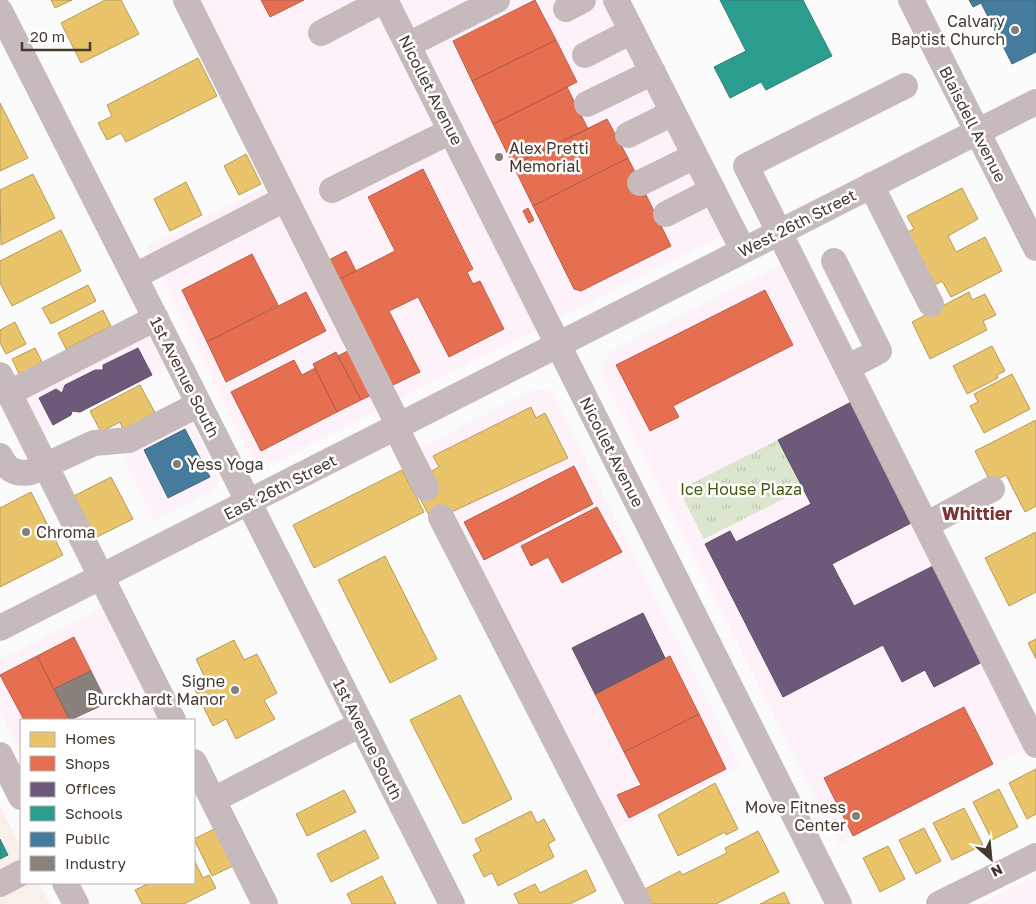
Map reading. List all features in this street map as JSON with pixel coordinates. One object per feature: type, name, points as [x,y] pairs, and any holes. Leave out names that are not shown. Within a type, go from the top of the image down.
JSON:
[{"type":"street","points":[[186,0],[286,199],[426,488]]},
{"type":"street","points":[[321,33],[385,0]]},
{"type":"street","name":"Nicollet Avenue","points":[[385,0],[839,904]]},
{"type":"street","points":[[408,45],[497,0]]},
{"type":"street","points":[[616,0],[743,250]]},
{"type":"street","name":"Blaisdell Avenue","points":[[911,0],[1035,242]]},
{"type":"street","name":"1st Avenue South","points":[[0,11],[452,904]]},
{"type":"street","points":[[585,54],[632,31]]},
{"type":"street","points":[[587,104],[653,72]]},
{"type":"street","points":[[905,86],[746,166],[1034,736]]},
{"type":"street","name":"West 26th Street","points":[[558,344],[1036,102]]},
{"type":"street","points":[[628,135],[674,112]]},
{"type":"street","points":[[332,190],[451,131]]},
{"type":"street","points":[[640,183],[695,156]]},
{"type":"street","points":[[871,185],[931,304]]},
{"type":"street","points":[[666,214],[713,190]]},
{"type":"street","points":[[135,276],[286,199]]},
{"type":"street","points":[[834,260],[879,351],[847,368]]},
{"type":"street","points":[[156,318],[5,384],[172,719]]},
{"type":"street","name":"East 26th Street","points":[[0,628],[249,503],[558,344]]},
{"type":"street","points":[[0,456],[7,467],[20,474],[46,467],[94,443],[129,440],[199,404]]},
{"type":"street","points":[[926,525],[992,489]]},
{"type":"street","points":[[441,517],[639,904]]},
{"type":"street","points":[[213,800],[361,724]]},
{"type":"street","points":[[0,755],[20,795]]},
{"type":"street","points":[[195,764],[265,904]]},
{"type":"street","points":[[956,900],[1036,856]]},
{"type":"street","points":[[0,884],[20,874]]},
{"type":"street","points":[[66,884],[76,904]]},
{"type":"shaded area","points":[[190,0],[610,0],[729,232],[269,465],[260,464],[249,453],[147,247],[280,180]]},
{"type":"shaded area","points":[[789,261],[1033,746],[839,844],[600,371],[604,361],[612,351]]},
{"type":"shaded area","points":[[140,319],[166,369],[33,438],[6,389]]},
{"type":"shaded area","points":[[542,389],[551,392],[742,767],[598,838],[405,455],[534,390]]},
{"type":"shaded area","points":[[191,420],[219,479],[218,484],[214,490],[154,521],[122,457]]},
{"type":"shaded area","points":[[114,601],[159,719],[20,719],[20,751],[0,712],[0,661]]},
{"type":"shaded area","points":[[0,806],[20,846],[20,884],[40,884],[50,904],[0,904]]},
{"type":"shaded area","points":[[1036,876],[1036,904],[980,904]]},
{"type":"green space","name":"Ice House Plaza","points":[[778,440],[803,489],[704,539],[679,490]]},
{"type":"building: Homes","points":[[51,0],[72,0],[55,8]]},
{"type":"building: Homes","points":[[105,0],[121,0],[139,34],[81,63],[61,23]]},
{"type":"building: Homes","points":[[198,58],[217,96],[126,142],[121,133],[107,140],[98,123],[112,116],[107,105]]},
{"type":"building: Homes","points":[[0,103],[28,158],[0,171]]},
{"type":"building: Homes","points":[[246,154],[261,184],[239,195],[224,166]]},
{"type":"building: Homes","points":[[33,174],[55,218],[1,245],[0,190]]},
{"type":"building: Homes","points":[[186,182],[202,215],[170,231],[154,199]]},
{"type":"building: Homes","points":[[962,188],[978,219],[948,236],[956,252],[985,237],[1002,271],[951,297],[942,281],[933,286],[906,233],[914,229],[907,216]]},
{"type":"building: Homes","points":[[61,230],[81,271],[12,306],[0,283],[0,261]]},
{"type":"building: Homes","points":[[88,285],[96,301],[51,324],[42,308]]},
{"type":"building: Homes","points":[[969,292],[972,300],[985,294],[996,315],[983,321],[987,330],[930,359],[912,322]]},
{"type":"building: Homes","points":[[103,310],[111,326],[66,349],[58,333]]},
{"type":"building: Homes","points":[[15,322],[26,344],[6,354],[0,343],[0,330]]},
{"type":"building: Homes","points":[[992,346],[1005,371],[997,375],[998,378],[967,394],[953,366]]},
{"type":"building: Homes","points":[[35,348],[44,366],[21,378],[12,359]]},
{"type":"building: Homes","points":[[1012,374],[1030,409],[984,433],[970,406],[978,402],[974,394]]},
{"type":"building: Homes","points":[[140,385],[159,420],[123,429],[120,422],[101,432],[90,411]]},
{"type":"building: Homes","points":[[531,407],[536,418],[545,413],[568,458],[432,521],[417,493],[430,472],[439,467],[433,456]]},
{"type":"building: Homes","points":[[1036,420],[1036,506],[1025,512],[1006,475],[991,483],[975,451]]},
{"type":"building: Homes","points":[[402,470],[424,512],[314,568],[293,525]]},
{"type":"building: Homes","points":[[111,477],[133,519],[91,540],[70,498]]},
{"type":"building: Homes","name":"Chroma","points":[[31,492],[63,555],[0,587],[0,508]]},
{"type":"building: Homes","points":[[1036,532],[1036,592],[1009,606],[985,558]]},
{"type":"building: Homes","points":[[385,556],[437,659],[390,683],[338,580]]},
{"type":"building: Homes","points":[[1036,639],[1036,659],[1028,643]]},
{"type":"building: Homes","name":"Signe Burckhardt Manor","points":[[234,640],[244,660],[257,654],[277,693],[264,700],[275,719],[236,739],[226,719],[213,726],[193,686],[206,680],[196,659]]},
{"type":"building: Homes","points":[[460,695],[512,799],[463,824],[410,720]]},
{"type":"building: Homes","points":[[1036,769],[1036,814],[1027,819],[1009,783]]},
{"type":"building: Homes","points":[[715,783],[738,829],[726,835],[725,832],[678,856],[658,815]]},
{"type":"building: Homes","points":[[999,789],[1018,827],[992,840],[973,802]]},
{"type":"building: Homes","points":[[344,790],[356,812],[307,836],[296,814]]},
{"type":"building: Homes","points":[[964,808],[983,845],[952,860],[933,823]]},
{"type":"building: Homes","points":[[531,811],[537,823],[544,819],[555,840],[548,844],[554,857],[498,886],[492,873],[484,877],[473,855],[481,851],[475,839]]},
{"type":"building: Homes","points":[[924,828],[941,861],[916,874],[899,840]]},
{"type":"building: Homes","points":[[214,829],[233,866],[212,876],[195,838]]},
{"type":"building: Homes","points":[[365,830],[379,858],[331,882],[317,854]]},
{"type":"building: Homes","points":[[758,831],[779,872],[716,904],[652,904],[645,889],[680,871],[682,875],[727,853],[725,848]]},
{"type":"building: Homes","points":[[888,846],[905,879],[880,892],[863,858]]},
{"type":"building: Homes","points":[[195,862],[203,878],[209,875],[216,888],[184,904],[142,904],[135,890],[148,884],[195,884]]},
{"type":"building: Homes","points":[[586,870],[596,891],[570,904],[519,904],[514,894],[535,884],[540,893]]},
{"type":"building: Homes","points":[[382,876],[396,904],[352,904],[347,894]]},
{"type":"building: Homes","points":[[784,892],[790,904],[760,904]]},
{"type":"building: Shops","points":[[261,0],[304,0],[270,17]]},
{"type":"building: Shops","points":[[535,0],[556,40],[472,81],[453,41]]},
{"type":"building: Shops","points":[[556,40],[577,82],[493,124],[472,81]]},
{"type":"building: Shops","points":[[567,87],[588,129],[513,165],[493,124]]},
{"type":"building: Shops","points":[[607,119],[628,158],[533,206],[513,165]]},
{"type":"building: Shops","points":[[628,158],[671,246],[581,291],[574,289],[533,206]]},
{"type":"building: Shops","points":[[423,169],[473,269],[467,272],[473,284],[480,281],[504,329],[449,357],[418,297],[389,311],[420,372],[387,388],[334,282],[395,251],[368,197]]},
{"type":"building: Shops","points":[[528,208],[534,220],[529,223],[523,211]]},
{"type":"building: Shops","points":[[346,251],[356,271],[337,280],[327,261]]},
{"type":"building: Shops","points":[[252,254],[278,305],[207,342],[182,290]]},
{"type":"building: Shops","points":[[765,290],[793,345],[673,406],[679,417],[650,431],[616,365]]},
{"type":"building: Shops","points":[[306,292],[326,331],[226,382],[207,342]]},
{"type":"building: Shops","points":[[355,347],[378,392],[361,400],[338,356]]},
{"type":"building: Shops","points":[[336,352],[361,400],[337,412],[313,364]]},
{"type":"building: Shops","points":[[294,360],[302,375],[315,368],[337,412],[261,451],[231,392]]},
{"type":"building: Shops","points":[[574,466],[593,504],[484,560],[464,522]]},
{"type":"building: Shops","points":[[597,507],[622,552],[562,583],[548,557],[531,566],[521,546]]},
{"type":"building: Shops","points":[[74,637],[91,671],[54,689],[37,656]]},
{"type":"building: Shops","points":[[37,656],[69,719],[23,719],[0,675]]},
{"type":"building: Shops","points":[[670,656],[699,714],[624,752],[595,694]]},
{"type":"building: Shops","points":[[964,707],[993,764],[853,836],[824,778]]},
{"type":"building: Shops","points":[[699,714],[726,769],[629,818],[617,795],[641,785],[624,752]]},
{"type":"building: Offices","points":[[138,348],[152,375],[80,412],[72,411],[71,415],[53,425],[39,398],[56,389],[62,393],[65,385],[95,370],[103,370],[103,365]]},
{"type":"building: Offices","points":[[855,400],[917,520],[832,564],[854,606],[939,563],[988,659],[934,687],[925,670],[902,682],[883,645],[783,697],[705,544],[730,531],[736,542],[811,504],[778,440]]},
{"type":"building: Offices","points":[[643,613],[665,658],[595,694],[572,648]]},
{"type":"building: Schools","points":[[720,0],[803,0],[832,56],[766,90],[761,82],[730,98],[714,67],[746,51]]},
{"type":"building: Schools","points":[[0,839],[8,855],[0,859]]},
{"type":"building: Public","name":"Calvary Baptist Church","points":[[969,0],[1036,0],[1036,52],[1012,64],[981,3],[973,7]]},
{"type":"building: Public","name":"Yess Yoga","points":[[185,429],[210,477],[168,498],[144,450]]},
{"type":"building: Industry","points":[[91,671],[107,703],[69,719],[54,689]]},
{"type":"place","name":"Calvary Baptist Church","points":[[1015,30]]},
{"type":"place","name":"Alex Pretti Memorial","points":[[499,157]]},
{"type":"place","name":"Yess Yoga","points":[[177,464]]},
{"type":"place","name":"Chroma","points":[[26,532]]},
{"type":"place","name":"Signe Burckhardt Manor","points":[[235,690]]},
{"type":"place","name":"Move Fitness Center","points":[[856,816]]},
{"type":"district","name":"Whittier","points":[[977,513]]}]
